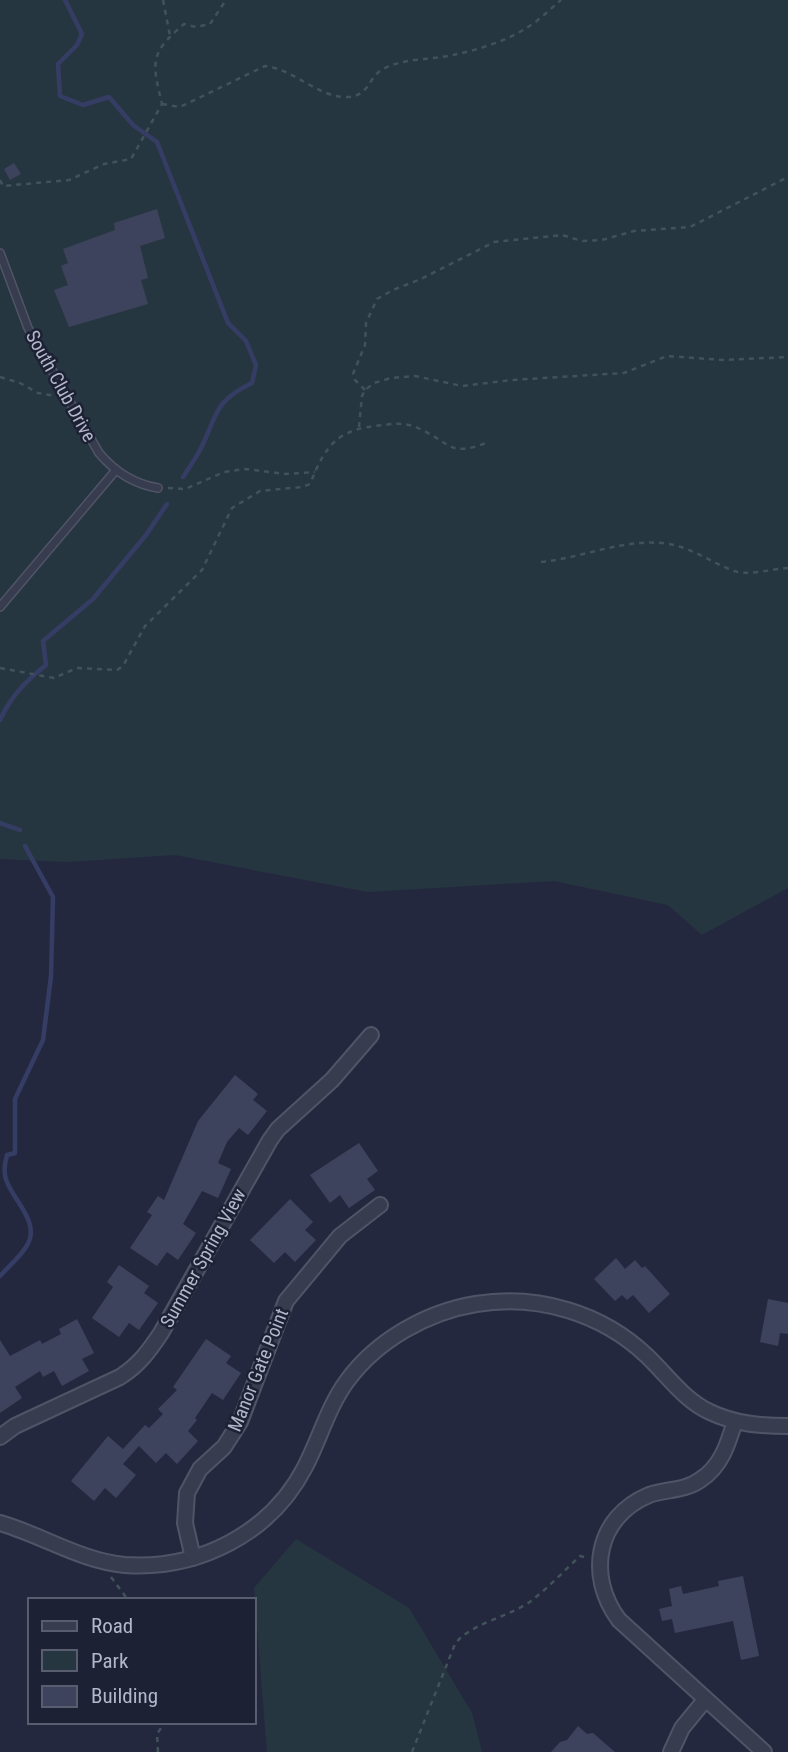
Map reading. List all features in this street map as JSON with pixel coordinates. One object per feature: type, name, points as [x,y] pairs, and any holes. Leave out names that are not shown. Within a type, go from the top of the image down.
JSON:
[{"type":"street","name":"Summer Spring View","points":[[0,1437],[15,1426],[120,1377],[144,1359],[270,1139],[341,1071],[371,1035]]},
{"type":"street","name":"Manor Gate Point","points":[[193,1558],[185,1523],[187,1493],[200,1469],[224,1447],[240,1422],[272,1340],[279,1313],[295,1287],[340,1236],[380,1205]]},
{"type":"street","points":[[0,1523],[98,1560],[146,1565],[169,1563],[214,1552],[251,1531],[284,1500],[306,1465],[345,1383],[373,1353],[401,1332],[424,1320],[474,1304],[498,1301],[530,1302],[576,1312],[633,1344],[693,1402],[710,1412],[757,1425],[788,1426]]},
{"type":"street","points":[[735,1421],[728,1444],[712,1470],[700,1481],[687,1487],[651,1494],[623,1512],[611,1526],[603,1543],[600,1577],[604,1594],[619,1620],[764,1752]]},
{"type":"street","points":[[671,1752],[682,1728],[705,1700]]},
{"type":"lane","name":"South Club Drive","points":[[0,253],[28,328],[99,453],[133,482],[158,488]]},
{"type":"lane","points":[[0,607],[116,470]]},
{"type":"path","points":[[163,0],[170,36]]},
{"type":"path","points":[[0,180],[3,186],[69,180],[104,164],[131,159],[162,104],[155,73],[155,55],[184,24],[196,27],[209,24],[226,0]]},
{"type":"path","points":[[162,104],[180,107],[265,66],[278,67],[330,94],[353,96],[360,94],[383,68],[454,55],[497,42],[528,27],[561,0]]},
{"type":"path","points":[[365,390],[353,374],[366,345],[366,323],[377,299],[393,290],[494,242],[562,235],[582,241],[602,240],[634,232],[690,227],[788,177]]},
{"type":"path","points":[[359,427],[365,390],[374,383],[391,378],[415,376],[462,386],[624,373],[667,356],[723,360],[788,357]]},
{"type":"path","points":[[0,377],[20,383],[38,393],[52,394],[72,406]]},
{"type":"path","points":[[0,668],[54,678],[77,668],[117,670],[123,666],[145,626],[202,570],[232,508],[260,491],[310,484],[326,451],[344,434],[359,427],[401,423],[420,429],[455,448],[469,449],[489,442]]},
{"type":"path","points":[[158,488],[185,489],[224,472],[315,472]]},
{"type":"path","points":[[541,562],[649,543],[669,544],[693,551],[743,572],[788,568]]},
{"type":"path","points":[[412,1752],[461,1635],[512,1613],[531,1601],[580,1556],[600,1561]]},
{"type":"path","points":[[98,1560],[126,1598]]},
{"type":"path","points":[[158,1752],[157,1734],[161,1728],[159,1724]]},
{"type":"green space","points":[[0,0],[788,0],[788,888],[702,935],[668,905],[554,881],[368,892],[175,855],[67,862],[0,859]]},
{"type":"green space","points":[[296,1539],[409,1608],[472,1713],[482,1752],[267,1752],[254,1588]]},
{"type":"building","points":[[14,163],[21,174],[10,180],[4,169]]},
{"type":"building","points":[[157,209],[165,238],[140,246],[148,278],[141,280],[148,304],[69,327],[54,290],[68,285],[61,266],[68,263],[63,249],[115,230],[114,223]]},
{"type":"building","points":[[235,1075],[258,1094],[253,1100],[267,1111],[248,1135],[239,1128],[227,1142],[218,1163],[231,1169],[218,1198],[202,1191],[183,1224],[196,1233],[178,1260],[167,1252],[157,1266],[130,1248],[152,1215],[147,1212],[158,1196],[164,1200],[198,1121]]},
{"type":"building","points":[[359,1143],[378,1171],[367,1179],[375,1190],[349,1208],[340,1195],[330,1203],[310,1175]]},
{"type":"building","points":[[290,1199],[313,1222],[305,1230],[316,1240],[295,1262],[285,1252],[274,1263],[250,1240]]},
{"type":"building","points":[[616,1258],[625,1269],[635,1260],[642,1268],[645,1266],[670,1294],[649,1313],[633,1295],[627,1300],[622,1295],[615,1301],[594,1279]]},
{"type":"building","points":[[119,1265],[149,1286],[144,1293],[158,1303],[139,1330],[129,1323],[119,1337],[92,1318],[113,1287],[107,1282]]},
{"type":"building","points":[[768,1299],[788,1303],[788,1334],[780,1333],[778,1346],[760,1342]]},
{"type":"building","points":[[77,1319],[94,1353],[82,1359],[89,1371],[62,1386],[54,1371],[43,1377],[40,1371],[15,1387],[22,1398],[0,1413],[0,1340],[10,1356],[40,1340],[42,1344],[61,1334],[59,1329]]},
{"type":"building","points":[[206,1339],[231,1356],[226,1363],[241,1373],[223,1400],[212,1393],[195,1418],[197,1420],[188,1431],[198,1441],[177,1464],[166,1453],[156,1463],[139,1446],[123,1464],[136,1475],[116,1498],[105,1488],[94,1501],[71,1481],[108,1436],[123,1449],[145,1425],[149,1428],[163,1414],[158,1409],[177,1390],[173,1387]]},
{"type":"building","points":[[743,1576],[759,1656],[741,1660],[733,1621],[675,1633],[672,1619],[662,1621],[659,1609],[672,1606],[669,1589],[681,1586],[683,1594],[719,1586],[718,1581]]},
{"type":"building","points":[[578,1726],[587,1734],[593,1733],[615,1752],[551,1752],[560,1742],[567,1740]]},
{"type":"waterway","points":[[65,0],[82,34],[77,45],[58,64],[60,96],[83,105],[109,97],[133,125],[157,142],[228,323],[246,341],[256,365],[252,383],[230,396],[218,410],[199,452],[183,477]]},
{"type":"waterway","points":[[0,720],[20,690],[46,665],[43,641],[93,599],[146,535],[167,504]]},
{"type":"waterway","points":[[0,823],[20,830]]},
{"type":"waterway","points":[[0,1276],[20,1255],[30,1238],[29,1221],[10,1189],[5,1166],[7,1155],[15,1153],[15,1099],[43,1040],[51,976],[53,897],[25,846]]}]
